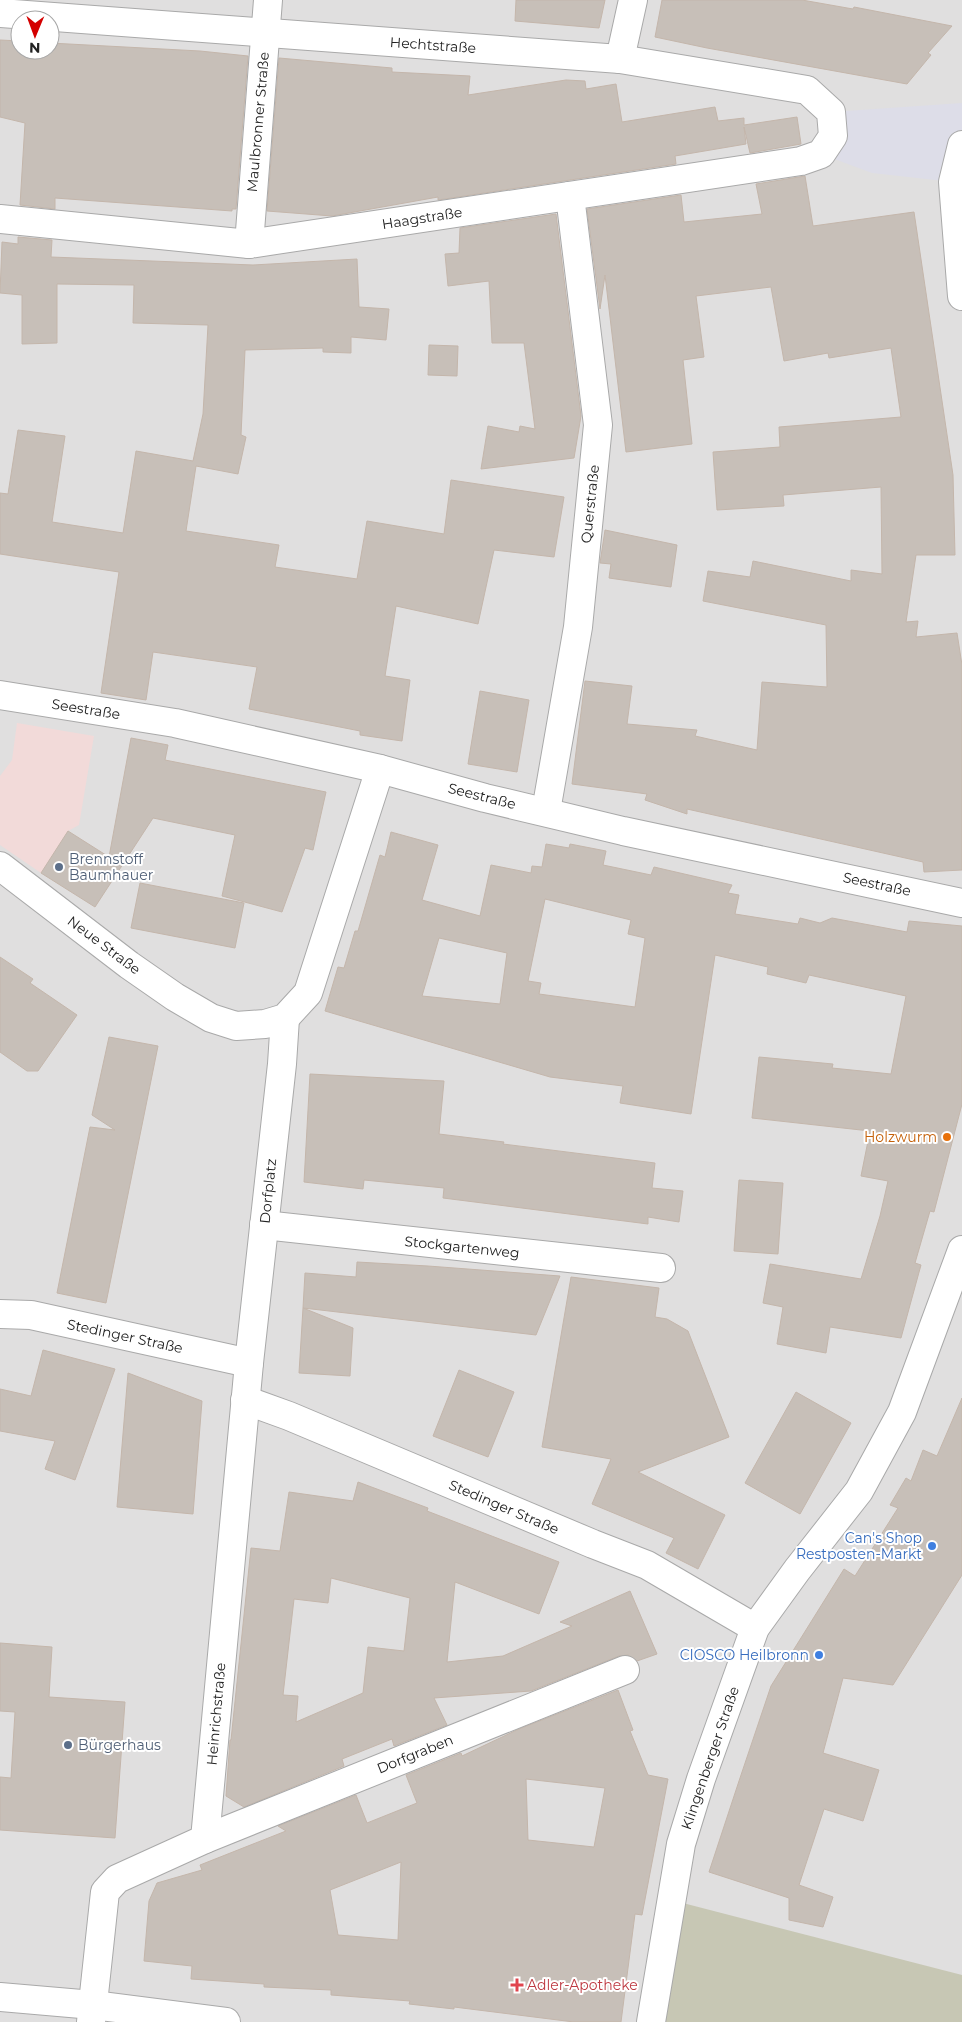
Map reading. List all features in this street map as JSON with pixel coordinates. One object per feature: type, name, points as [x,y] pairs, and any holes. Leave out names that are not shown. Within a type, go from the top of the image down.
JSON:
[{"type":"street","name":"Maulbronner Straße","points":[[249,244],[268,0]]},
{"type":"street","points":[[620,59],[633,0]]},
{"type":"street","name":"Hechtstraße","points":[[0,13],[620,59],[807,90],[831,112],[833,136]]},
{"type":"street","name":"Haagstraße","points":[[0,219],[249,244],[801,161],[821,154],[833,136]]},
{"type":"street","points":[[962,145],[953,182],[962,296]]},
{"type":"street","name":"Querstraße","points":[[546,812],[578,627],[598,425],[570,196]]},
{"type":"street","name":"Seestraße","points":[[0,695],[175,723],[380,769],[485,798],[624,831],[962,902]]},
{"type":"street","points":[[285,1018],[308,993],[380,769]]},
{"type":"street","name":"Neue Straße","points":[[0,866],[129,965],[174,997],[211,1018],[236,1026],[265,1024],[285,1018]]},
{"type":"street","name":"Dorfplatz","points":[[249,1363],[282,1064],[285,1018]]},
{"type":"street","name":"Stockgartenweg","points":[[264,1225],[660,1268]]},
{"type":"street","name":"Klingenberger Straße","points":[[651,2022],[681,1844],[701,1779],[755,1628],[797,1570],[859,1492],[902,1412],[962,1250]]},
{"type":"street","name":"Stedinger Straße","points":[[0,1314],[31,1315],[249,1363]]},
{"type":"street","name":"Heinrichstraße","points":[[204,1839],[249,1363]]},
{"type":"street","name":"Stedinger Straße","points":[[245,1400],[289,1416],[647,1565],[755,1628]]},
{"type":"street","name":"Dorfgraben","points":[[204,1839],[625,1670]]},
{"type":"street","points":[[92,2014],[105,1892],[117,1879],[204,1839]]},
{"type":"street","points":[[0,1997],[92,2014],[226,2022]]},
{"type":"shaded area","points":[[0,0],[962,0],[962,2022],[0,2022]]},
{"type":"shaded area","points":[[962,103],[962,145],[953,182],[872,173],[821,154],[831,112]]},
{"type":"shaded area","points":[[17,723],[94,736],[79,825],[68,831],[41,873],[0,845],[0,776],[12,760]]},
{"type":"shaded area","points":[[679,1902],[962,1975],[962,2022],[659,2022]]},
{"type":"building","points":[[516,0],[605,0],[599,28],[515,21]]},
{"type":"building","points":[[662,0],[802,0],[853,9],[854,7],[952,26],[928,53],[931,55],[907,84],[655,37]]},
{"type":"building","points":[[0,40],[10,40],[10,60],[60,60],[60,44],[200,51],[248,56],[236,209],[232,209],[232,211],[55,198],[55,209],[20,205],[25,123],[0,117]]},
{"type":"building","points":[[279,58],[392,68],[392,72],[470,76],[468,95],[566,80],[585,81],[586,89],[616,84],[622,122],[715,107],[718,121],[744,118],[744,125],[797,117],[801,144],[750,153],[744,127],[746,144],[675,156],[676,164],[438,200],[438,197],[332,216],[267,211]]},
{"type":"building","points":[[805,176],[813,226],[914,212],[953,475],[955,555],[916,555],[906,622],[918,621],[916,637],[957,633],[962,665],[962,870],[924,872],[923,862],[687,809],[687,814],[645,800],[647,794],[572,784],[585,681],[632,686],[627,724],[697,730],[695,736],[757,750],[762,682],[827,687],[826,625],[703,601],[708,571],[750,577],[753,561],[851,581],[851,570],[882,574],[881,487],[783,495],[784,506],[717,510],[713,452],[780,447],[779,427],[901,417],[891,348],[829,358],[828,353],[784,361],[771,287],[696,296],[704,357],[683,360],[692,444],[626,452],[605,275],[600,309],[587,209],[681,195],[684,222],[762,214],[756,184]]},
{"type":"building","points":[[556,214],[581,416],[574,458],[481,469],[488,426],[519,432],[520,426],[535,429],[524,343],[492,343],[489,281],[448,286],[445,254],[459,253],[460,228]]},
{"type":"building","points":[[18,237],[52,240],[51,257],[253,265],[357,259],[359,307],[389,309],[386,340],[351,337],[351,353],[323,352],[323,348],[245,350],[241,435],[246,437],[238,474],[196,466],[186,531],[279,545],[275,567],[357,579],[367,521],[444,534],[451,480],[564,497],[554,557],[494,550],[478,624],[396,606],[385,676],[410,680],[402,741],[360,735],[360,731],[249,709],[257,667],[153,652],[146,700],[101,693],[119,572],[0,554],[0,493],[8,494],[18,430],[65,436],[52,522],[123,533],[136,451],[193,461],[203,414],[208,325],[133,323],[134,285],[57,284],[57,343],[22,344],[22,295],[0,293],[2,242],[18,244]]},
{"type":"building","points":[[429,345],[458,346],[457,376],[428,375]]},
{"type":"building","points":[[605,530],[677,545],[671,587],[609,578],[611,564],[600,563]]},
{"type":"building","points":[[480,691],[529,700],[517,772],[468,764]]},
{"type":"building","points":[[131,738],[168,745],[165,760],[326,792],[313,850],[305,848],[282,912],[222,896],[235,835],[153,818],[95,907],[41,873],[68,831],[109,857]]},
{"type":"building","points":[[391,832],[438,845],[422,900],[480,916],[491,865],[531,873],[532,866],[542,867],[546,844],[569,848],[570,844],[606,851],[603,865],[651,875],[654,867],[732,885],[728,893],[739,895],[735,914],[798,924],[800,918],[820,923],[832,918],[907,932],[909,921],[962,926],[962,1104],[934,1212],[930,1211],[915,1263],[921,1265],[901,1338],[830,1327],[826,1353],[777,1344],[783,1307],[763,1303],[770,1264],[861,1279],[880,1216],[888,1181],[861,1176],[870,1131],[752,1118],[759,1057],[833,1064],[832,1068],[891,1074],[906,996],[809,975],[806,983],[767,974],[768,967],[715,955],[691,1114],[620,1103],[623,1086],[550,1077],[325,1011],[338,967],[344,968],[355,931],[358,931],[380,855],[385,857]],"holes":[[[545,899],[631,920],[628,934],[645,938],[635,1007],[539,994],[541,983],[528,981]],[[439,938],[507,953],[500,1004],[422,996]]]},
{"type":"building","points":[[140,883],[244,903],[235,948],[131,928]]},
{"type":"building","points":[[0,957],[33,979],[30,983],[77,1015],[38,1071],[27,1071],[0,1052]]},
{"type":"building","points":[[109,1037],[158,1046],[106,1303],[57,1293],[90,1127],[115,1130],[92,1115]]},
{"type":"building","points":[[310,1074],[444,1081],[439,1134],[655,1163],[652,1188],[683,1191],[679,1222],[648,1217],[648,1224],[443,1198],[444,1188],[364,1180],[363,1189],[304,1182]]},
{"type":"building","points":[[739,1180],[783,1183],[778,1254],[734,1251]]},
{"type":"building","points":[[357,1262],[560,1276],[536,1335],[303,1308],[305,1273],[356,1277]]},
{"type":"building","points":[[571,1277],[659,1288],[655,1317],[667,1319],[688,1331],[729,1437],[638,1472],[725,1515],[698,1569],[666,1553],[674,1538],[592,1504],[611,1459],[542,1447]]},
{"type":"building","points":[[303,1308],[353,1328],[350,1376],[299,1373]]},
{"type":"building","points":[[43,1350],[115,1369],[75,1480],[45,1469],[55,1441],[0,1431],[0,1389],[31,1396]]},
{"type":"building","points":[[459,1370],[514,1392],[488,1457],[433,1436]]},
{"type":"building","points":[[128,1373],[202,1401],[193,1514],[117,1507]]},
{"type":"building","points":[[796,1392],[851,1423],[800,1514],[745,1483]]},
{"type":"building","points":[[962,1398],[962,1575],[893,1685],[843,1678],[823,1753],[879,1770],[863,1821],[824,1809],[799,1885],[833,1897],[823,1927],[789,1920],[789,1898],[709,1872],[739,1781],[771,1686],[844,1569],[855,1576],[898,1508],[890,1505],[906,1478],[911,1481],[923,1450],[937,1456]]},
{"type":"building","points":[[358,1482],[428,1508],[427,1511],[559,1562],[539,1614],[455,1582],[447,1662],[503,1656],[572,1626],[560,1622],[630,1591],[657,1654],[637,1661],[628,1655],[619,1656],[531,1691],[434,1698],[447,1725],[394,1746],[392,1739],[342,1759],[344,1766],[244,1807],[226,1796],[230,1740],[251,1548],[280,1551],[289,1492],[353,1501]],"holes":[[[331,1578],[410,1598],[404,1651],[368,1647],[363,1693],[296,1722],[298,1696],[283,1695],[294,1599],[328,1603]]]},
{"type":"building","name":"Bürgerhaus","points":[[0,1643],[52,1647],[49,1697],[125,1702],[115,1838],[0,1830],[0,1777],[11,1778],[15,1712],[0,1711]]},
{"type":"building","points":[[618,1690],[633,1730],[630,1731],[648,1775],[668,1779],[642,1915],[635,1914],[621,2022],[574,2022],[454,2007],[454,2009],[409,2004],[410,2001],[331,1995],[331,1990],[264,1987],[264,1984],[191,1979],[192,1966],[144,1961],[149,1901],[157,1883],[202,1870],[200,1865],[286,1831],[278,1826],[356,1795],[367,1823],[417,1803],[406,1775],[461,1753],[462,1756],[519,1729]],"holes":[[[526,1779],[605,1788],[594,1847],[528,1840]],[[401,1862],[398,1940],[338,1935],[330,1890]]]},
{"type":"place","name":"Brennstoff Baumhauer","points":[[59,867]]},
{"type":"place","name":"Holzwurm","points":[[947,1137]]},
{"type":"place","name":"Can's Shop Restposten-Markt","points":[[932,1546]]},
{"type":"place","name":"CIOSCO Heilbronn","points":[[819,1655]]},
{"type":"place","name":"Bürgerhaus","points":[[68,1745]]},
{"type":"place","name":"Adler-Apotheke","points":[[517,1985]]}]
